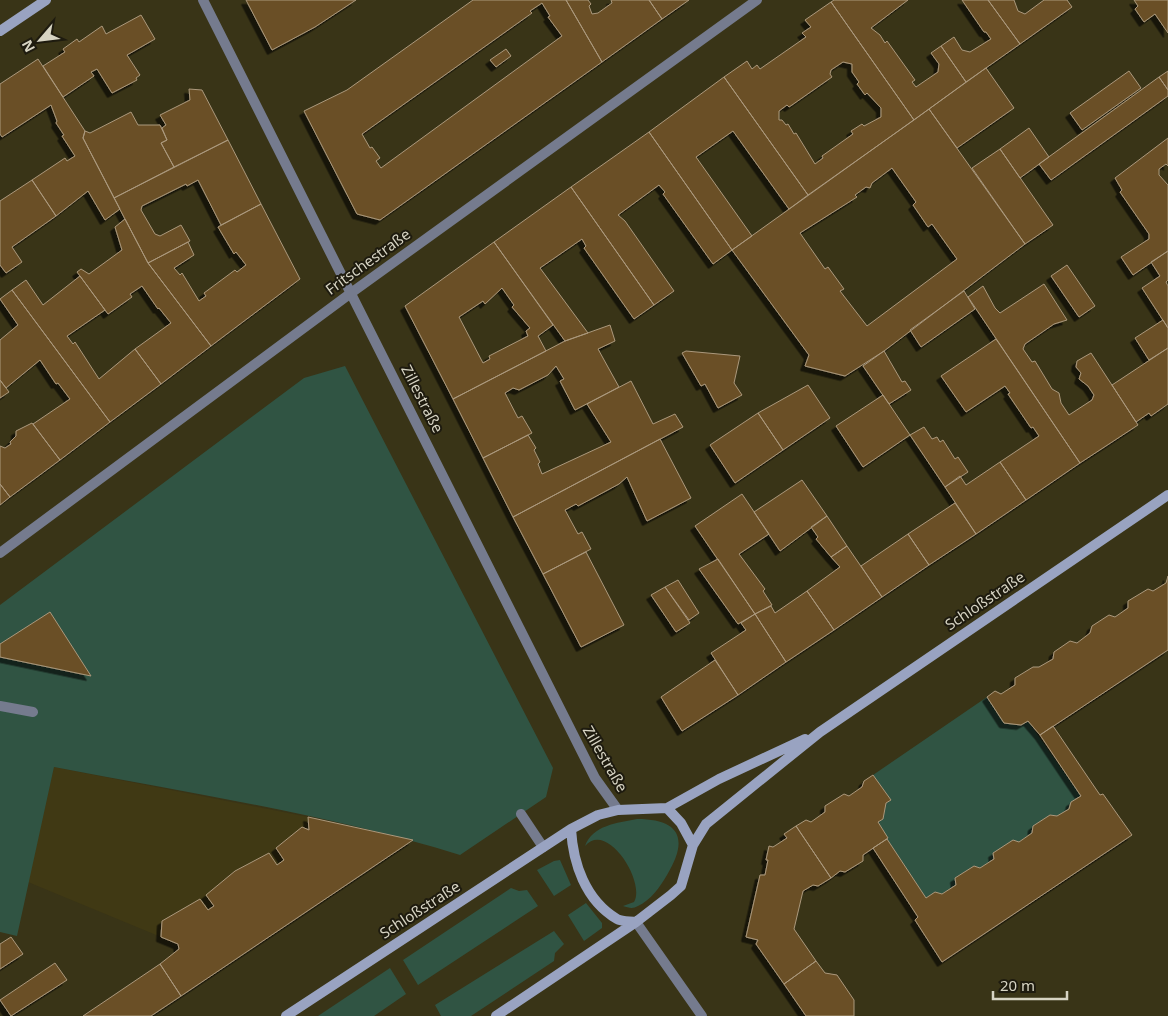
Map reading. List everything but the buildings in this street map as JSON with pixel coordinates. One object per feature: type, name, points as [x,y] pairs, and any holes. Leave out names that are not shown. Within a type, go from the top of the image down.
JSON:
[{"type":"street","points":[[0,31],[46,0]]},
{"type":"street","name":"Zillestraße","points":[[203,0],[595,778],[618,810]]},
{"type":"street","name":"Fritschestraße","points":[[0,553],[351,293],[757,0]]},
{"type":"street","name":"Schloßstraße","points":[[496,1016],[636,922],[681,886],[694,845],[706,824],[820,732],[1168,495]]},
{"type":"street","points":[[0,706],[33,712]]},
{"type":"street","name":"Schloßstraße","points":[[286,1016],[571,829],[598,816],[618,810],[667,808],[719,779],[820,732]]},
{"type":"street","points":[[667,808],[681,823],[694,845]]},
{"type":"street","points":[[521,814],[543,847]]},
{"type":"street","points":[[571,829],[576,865],[585,885],[598,903],[618,920],[636,922],[702,1016]]},
{"type":"shaded area","points":[[54,767],[308,817],[309,830],[336,845],[178,944],[28,882]]},
{"type":"green space","points":[[345,366],[553,768],[546,797],[460,855],[309,816],[54,767],[17,936],[0,932],[0,605],[304,378]]},
{"type":"green space","points":[[987,697],[1004,723],[1021,725],[1028,721],[1081,796],[1071,802],[1069,809],[1057,816],[1050,815],[1033,826],[1032,833],[980,868],[974,866],[956,878],[956,885],[942,894],[935,892],[926,898],[878,822],[883,819],[886,803],[891,800],[873,775]]},
{"type":"green space","points":[[637,819],[652,820],[671,827],[679,841],[674,862],[658,888],[643,903],[631,908],[623,906],[634,902],[636,893],[634,881],[630,869],[622,857],[604,841],[594,840],[585,846],[594,833],[600,829]]},
{"type":"green space","points":[[560,860],[571,885],[554,896],[537,870]]},
{"type":"green space","points":[[511,888],[519,891],[527,890],[538,906],[418,985],[403,960]]},
{"type":"green space","points":[[586,903],[602,923],[602,928],[584,941],[568,915]]},
{"type":"green space","points":[[554,931],[564,944],[555,953],[554,961],[471,1016],[441,1016],[435,1005]]},
{"type":"green space","points":[[390,968],[406,994],[374,1016],[318,1016]]}]
